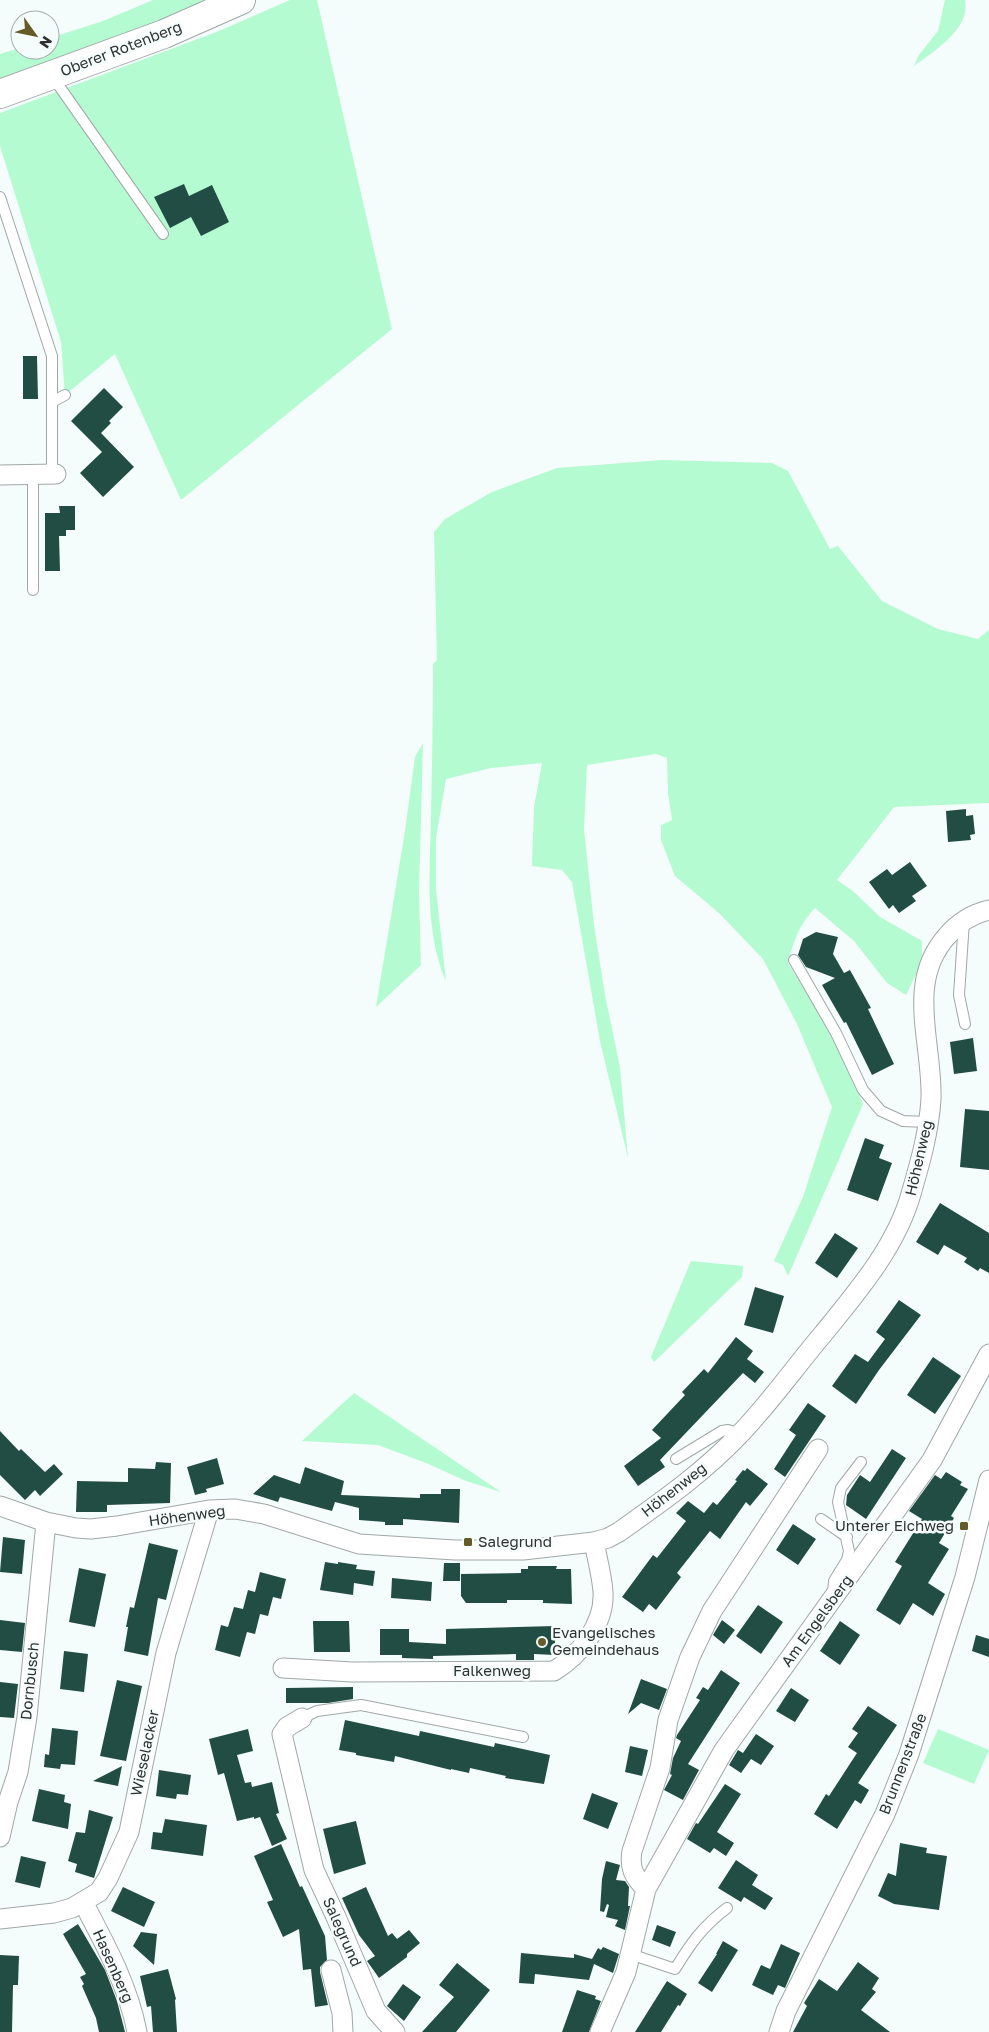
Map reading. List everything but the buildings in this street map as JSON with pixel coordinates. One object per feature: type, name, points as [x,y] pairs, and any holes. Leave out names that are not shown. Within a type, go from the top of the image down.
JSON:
[{"type":"street","name":"Oberer Rotenberg","points":[[0,94],[164,34],[241,0]]},
{"type":"street","points":[[0,475],[54,474]]},
{"type":"street","name":"Höhenweg","points":[[0,1506],[46,1522],[91,1529],[209,1510],[235,1509],[254,1512],[359,1544],[388,1547],[505,1550],[594,1542],[619,1532],[691,1480],[740,1434],[850,1301],[881,1256],[908,1204],[925,1141],[930,1100],[929,1059],[923,1012],[926,970],[932,954],[939,944],[964,920],[989,910]]},
{"type":"street","name":"Am Engelsberg","points":[[600,2032],[626,1972],[646,1889],[724,1750],[932,1460],[989,1354]]},
{"type":"street","points":[[646,1889],[635,1878],[630,1863],[632,1851],[660,1768],[668,1720],[690,1657],[712,1611],[818,1449]]},
{"type":"street","name":"Brunnenstraße","points":[[779,2032],[786,2010],[885,1814],[909,1754],[965,1577],[989,1480]]},
{"type":"street","name":"Wieselacker","points":[[0,1919],[54,1913],[83,1902],[99,1892],[114,1866],[128,1832],[166,1653],[209,1510]]},
{"type":"street","name":"Dornbusch","points":[[0,1837],[8,1802],[18,1772],[27,1717],[46,1522]]},
{"type":"street","name":"Falkenweg","points":[[283,1668],[352,1672],[554,1671],[566,1663],[578,1651],[597,1624],[603,1593],[594,1542]]},
{"type":"street","name":"Salegrund","points":[[302,1718],[287,1727],[282,1734],[314,1870],[376,2011],[395,2032]]},
{"type":"street","name":"Hasenberg","points":[[83,1902],[114,1960],[132,2007],[137,2032]]},
{"type":"street","name":"Salegrund","points":[[331,1970],[342,2013],[343,2032]]},
{"type":"lane","points":[[51,76],[163,234]]},
{"type":"lane","points":[[0,197],[52,356],[54,474]]},
{"type":"lane","points":[[52,402],[65,395]]},
{"type":"lane","points":[[33,475],[33,590]]},
{"type":"lane","points":[[964,920],[959,995],[965,1024]]},
{"type":"lane","points":[[794,960],[836,1033],[863,1090],[881,1111],[903,1121],[927,1122]]},
{"type":"lane","points":[[676,1459],[722,1431],[740,1434]]},
{"type":"lane","points":[[832,1600],[834,1581],[847,1560],[849,1551],[838,1502],[841,1488],[862,1462]]},
{"type":"lane","points":[[821,1519],[847,1537]]},
{"type":"lane","points":[[302,1718],[317,1711],[361,1705],[523,1737]]},
{"type":"lane","points":[[630,1954],[675,1969],[688,1947],[706,1924],[726,1908]]},
{"type":"green space","points":[[153,0],[212,0],[56,62],[0,80],[0,54],[10,51],[10,60],[60,60],[60,35],[103,21]]},
{"type":"green space","points":[[290,0],[317,0],[392,329],[181,500],[115,354],[65,395],[61,342],[0,146],[0,113],[219,31]]},
{"type":"green space","points":[[945,0],[965,0],[965,11],[962,20],[957,30],[941,46],[914,66],[919,55],[938,31]]},
{"type":"green space","points":[[662,460],[772,463],[788,471],[830,549],[838,546],[882,601],[938,629],[978,639],[989,630],[989,803],[894,807],[837,880],[853,891],[880,917],[922,941],[922,962],[906,995],[887,983],[854,941],[815,908],[801,927],[792,947],[788,963],[832,1033],[863,1104],[788,1276],[783,1265],[774,1261],[803,1197],[832,1107],[797,1024],[763,959],[720,914],[675,876],[661,840],[661,825],[672,820],[668,793],[667,758],[656,754],[587,765],[584,829],[594,925],[605,995],[620,1067],[628,1158],[600,1041],[572,882],[562,870],[532,866],[534,807],[542,763],[491,768],[446,779],[436,838],[436,889],[446,981],[434,942],[431,921],[430,879],[433,664],[437,660],[434,532],[445,519],[492,492],[557,468]]},
{"type":"green space","points":[[423,743],[419,893],[421,965],[376,1007],[405,831],[415,757]]},
{"type":"green space","points":[[691,1261],[743,1266],[742,1277],[654,1362],[651,1357]]},
{"type":"green space","points":[[354,1393],[501,1492],[466,1481],[426,1463],[378,1445],[302,1441]]},
{"type":"green space","points":[[938,1729],[989,1750],[974,1784],[923,1763]]},
{"type":"place","name":"Unterer Eichweg","points":[[964,1526]]},
{"type":"place","name":"Salegrund","points":[[468,1542]]},
{"type":"place","name":"Evangelisches Gemeindehaus","points":[[542,1642]]}]
